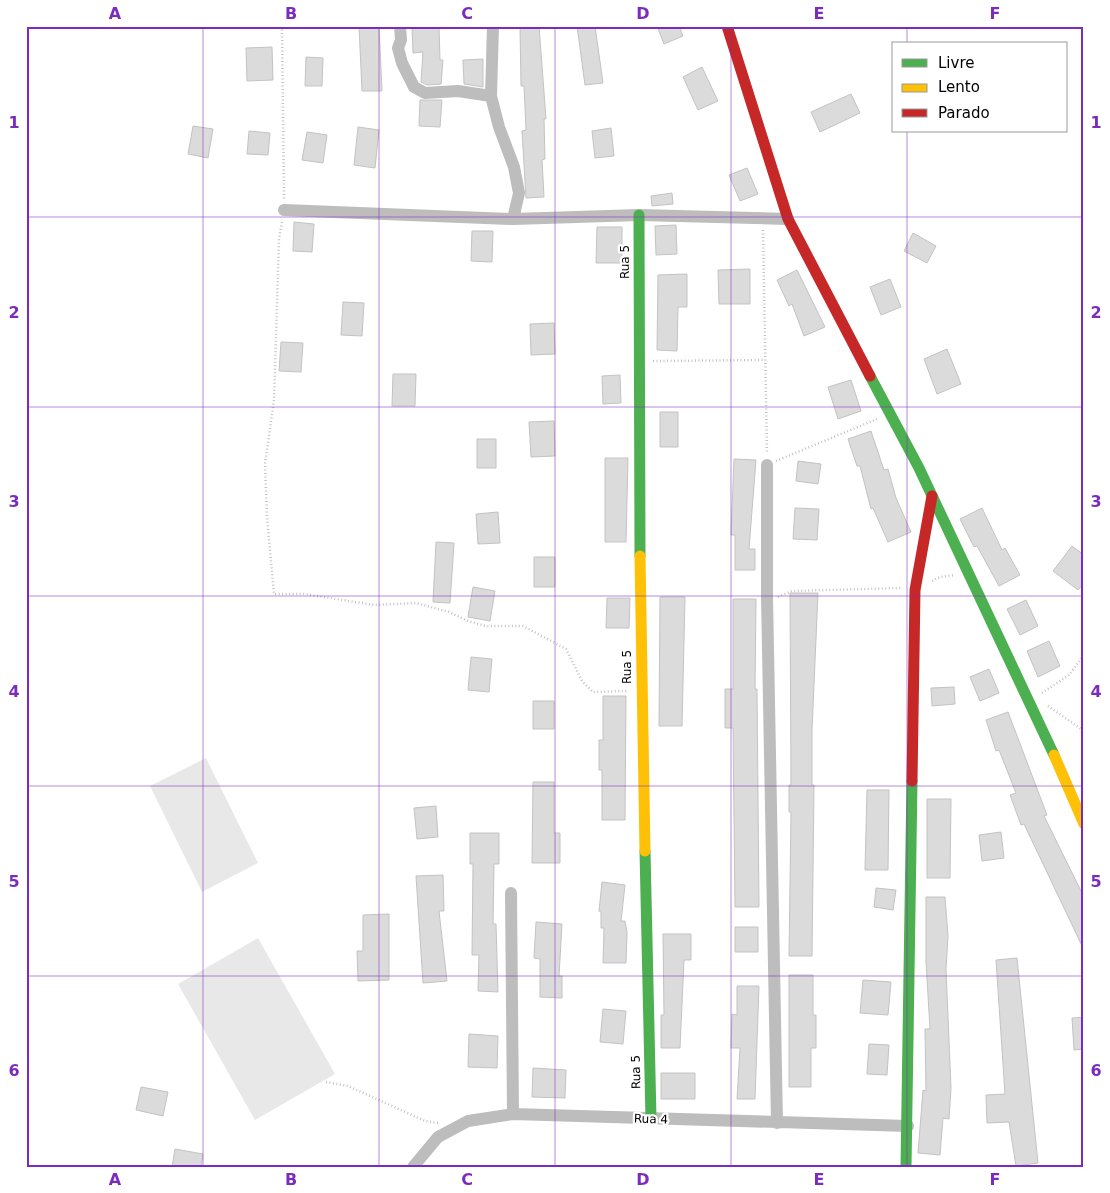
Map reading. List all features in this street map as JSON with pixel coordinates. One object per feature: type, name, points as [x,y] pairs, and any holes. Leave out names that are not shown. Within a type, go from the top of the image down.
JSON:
[{"type":"street","points":[[400,26],[401,40],[398,48],[402,63],[414,87],[425,93],[458,91],[491,96]]},
{"type":"street","points":[[493,26],[491,96],[499,127],[514,167],[518,193],[514,219]]},
{"type":"street","points":[[728,26],[788,219],[890,413],[1033,698],[1084,824]]},
{"type":"street","points":[[284,210],[514,219],[639,215],[788,219]]},
{"type":"street","name":"Rua 5","points":[[639,215],[641,691],[651,1119]]},
{"type":"street","points":[[767,465],[767,597],[777,1123]]},
{"type":"street","points":[[906,1167],[915,590],[932,496]]},
{"type":"street","points":[[511,893],[513,1114]]},
{"type":"street","name":"Rua 4","points":[[413,1167],[438,1137],[468,1121],[513,1114],[908,1126]]},
{"type":"path","points":[[282,26],[284,210],[279,239],[274,400],[265,464],[266,517],[274,594],[305,594],[374,605],[416,603],[449,612],[468,621],[486,626],[523,626],[566,649],[582,681],[593,692],[641,691]]},
{"type":"path","points":[[764,218],[764,360],[767,465],[890,413]]},
{"type":"path","points":[[639,361],[764,360]]},
{"type":"path","points":[[767,597],[778,597],[792,591],[855,588],[905,588],[915,590],[940,577],[956,575],[971,577]]},
{"type":"path","points":[[1084,655],[1069,675],[1033,698],[1081,729],[1084,734]]},
{"type":"path","points":[[326,1082],[348,1086],[425,1121],[444,1124]]},
{"type":"shaded area","points":[[206,758],[258,863],[202,892],[150,786]]},
{"type":"shaded area","points":[[258,938],[335,1074],[255,1120],[178,984]]},
{"type":"building","points":[[359,26],[379,26],[382,91],[362,91]]},
{"type":"building","points":[[412,26],[439,26],[440,60],[443,60],[441,84],[427,85],[421,82],[423,52],[413,53]]},
{"type":"building","points":[[520,26],[539,26],[546,119],[544,119],[545,159],[542,160],[544,197],[526,198],[522,131],[526,130],[524,86],[521,86]]},
{"type":"building","points":[[577,26],[595,26],[603,83],[585,85]]},
{"type":"building","points":[[657,26],[679,26],[683,36],[664,44]]},
{"type":"building","points":[[272,47],[273,80],[247,81],[246,48]]},
{"type":"building","points":[[306,57],[323,58],[322,86],[305,86]]},
{"type":"building","points":[[483,59],[483,87],[464,84],[463,60]]},
{"type":"building","points":[[702,67],[718,101],[698,110],[683,77]]},
{"type":"building","points":[[851,94],[860,113],[820,132],[811,112]]},
{"type":"building","points":[[420,100],[442,100],[440,127],[419,126]]},
{"type":"building","points":[[193,126],[213,129],[208,158],[188,154]]},
{"type":"building","points":[[358,127],[379,130],[375,168],[354,165]]},
{"type":"building","points":[[611,128],[614,156],[595,158],[592,131]]},
{"type":"building","points":[[249,131],[270,133],[268,155],[247,154]]},
{"type":"building","points":[[307,132],[327,135],[323,163],[302,160]]},
{"type":"building","points":[[747,168],[758,194],[740,201],[729,175]]},
{"type":"building","points":[[672,193],[673,204],[652,206],[651,196]]},
{"type":"building","points":[[294,222],[314,224],[312,252],[293,251]]},
{"type":"building","points":[[676,225],[677,254],[656,255],[655,226]]},
{"type":"building","points":[[597,227],[622,227],[622,263],[596,263]]},
{"type":"building","points":[[472,231],[493,231],[492,262],[471,261]]},
{"type":"building","points":[[913,233],[936,246],[927,263],[904,251]]},
{"type":"building","points":[[750,269],[750,304],[719,304],[718,270]]},
{"type":"building","points":[[797,270],[825,327],[804,336],[792,304],[789,306],[777,280]]},
{"type":"building","points":[[687,274],[687,307],[678,307],[677,351],[657,350],[658,275]]},
{"type":"building","points":[[890,279],[901,307],[881,315],[870,287]]},
{"type":"building","points":[[343,302],[364,303],[362,336],[341,335]]},
{"type":"building","points":[[554,323],[555,354],[531,355],[530,324]]},
{"type":"building","points":[[281,342],[303,343],[301,372],[279,371]]},
{"type":"building","points":[[947,349],[961,384],[937,394],[924,359]]},
{"type":"building","points":[[393,374],[416,374],[415,406],[392,406]]},
{"type":"building","points":[[620,375],[621,403],[603,404],[602,376]]},
{"type":"building","points":[[851,380],[861,411],[838,419],[828,387]]},
{"type":"building","points":[[660,412],[678,412],[678,447],[660,447]]},
{"type":"building","points":[[554,421],[555,456],[531,457],[529,422]]},
{"type":"building","points":[[871,431],[884,470],[888,469],[896,498],[911,532],[888,542],[873,508],[871,509],[860,466],[857,466],[848,439]]},
{"type":"building","points":[[477,439],[496,439],[496,468],[477,468]]},
{"type":"building","points":[[605,458],[628,458],[626,542],[605,542]]},
{"type":"building","points":[[734,459],[756,460],[749,549],[755,549],[755,570],[735,570],[735,535],[731,535]]},
{"type":"building","points":[[798,461],[821,464],[818,484],[796,481]]},
{"type":"building","points":[[795,508],[819,509],[817,540],[793,539]]},
{"type":"building","points":[[982,508],[1002,550],[1005,548],[1020,575],[999,586],[977,546],[974,547],[960,519]]},
{"type":"building","points":[[498,512],[500,543],[478,544],[476,514]]},
{"type":"building","points":[[436,542],[454,543],[450,603],[433,602]]},
{"type":"building","points":[[1072,546],[1084,555],[1084,583],[1078,590],[1053,571]]},
{"type":"building","points":[[534,557],[555,557],[555,587],[534,587]]},
{"type":"building","points":[[473,587],[495,591],[490,621],[468,617]]},
{"type":"building","points":[[790,593],[818,593],[812,730],[812,785],[814,785],[812,956],[789,956],[791,812],[789,812],[789,785],[791,785]]},
{"type":"building","points":[[660,597],[685,597],[682,726],[659,726]]},
{"type":"building","points":[[607,598],[630,598],[629,628],[606,628]]},
{"type":"building","points":[[733,599],[756,599],[755,689],[757,689],[759,907],[735,907],[733,728],[725,728],[725,689],[733,689]]},
{"type":"building","points":[[1026,600],[1038,626],[1020,635],[1007,609]]},
{"type":"building","points":[[1049,641],[1060,666],[1038,677],[1027,651]]},
{"type":"building","points":[[471,657],[492,659],[489,692],[468,690]]},
{"type":"building","points":[[989,669],[999,693],[980,701],[970,677]]},
{"type":"building","points":[[954,687],[955,704],[932,706],[931,688]]},
{"type":"building","points":[[603,696],[626,696],[625,820],[602,820],[602,770],[599,770],[599,740],[603,740]]},
{"type":"building","points":[[533,701],[554,701],[554,729],[533,729]]},
{"type":"building","points":[[1008,712],[1047,815],[1044,816],[1084,897],[1084,950],[1024,824],[1021,825],[1010,795],[1016,793],[999,750],[996,751],[986,720]]},
{"type":"building","points":[[533,782],[554,782],[554,833],[560,833],[560,863],[532,863]]},
{"type":"building","points":[[867,790],[889,790],[888,870],[865,870]]},
{"type":"building","points":[[927,799],[951,799],[950,878],[927,878]]},
{"type":"building","points":[[436,806],[438,837],[417,839],[414,808]]},
{"type":"building","points":[[1001,832],[1004,858],[982,861],[979,835]]},
{"type":"building","points":[[470,833],[499,833],[499,864],[494,864],[493,924],[496,924],[498,992],[478,991],[479,955],[472,955],[473,864],[470,864]]},
{"type":"building","points":[[443,875],[444,911],[439,911],[447,981],[423,983],[416,876]]},
{"type":"building","points":[[602,882],[625,885],[621,921],[625,921],[627,932],[626,963],[603,963],[604,928],[601,928],[601,912],[599,911]]},
{"type":"building","points":[[876,888],[896,890],[893,910],[874,907]]},
{"type":"building","points":[[926,897],[945,897],[948,936],[946,969],[951,1088],[949,1119],[943,1118],[940,1155],[918,1153],[923,1090],[926,1091],[925,1029],[930,1029],[926,962]]},
{"type":"building","points":[[389,914],[389,980],[358,981],[357,951],[363,951],[363,915]]},
{"type":"building","points":[[536,922],[562,924],[559,976],[562,976],[562,998],[540,997],[540,959],[534,958]]},
{"type":"building","points":[[735,927],[758,927],[758,952],[735,952]]},
{"type":"building","points":[[663,934],[691,934],[691,960],[684,960],[680,1048],[661,1048],[661,1015],[664,1015]]},
{"type":"building","points":[[1017,958],[1038,1163],[1016,1166],[1009,1122],[987,1123],[986,1095],[1005,1094],[996,960]]},
{"type":"building","points":[[789,975],[813,975],[813,1015],[816,1015],[816,1048],[811,1048],[811,1087],[789,1087]]},
{"type":"building","points":[[863,980],[891,982],[888,1015],[860,1013]]},
{"type":"building","points":[[737,986],[759,986],[755,1099],[737,1099],[740,1048],[731,1048],[732,1014],[737,1015]]},
{"type":"building","points":[[603,1009],[626,1011],[623,1044],[600,1042]]},
{"type":"building","points":[[1084,1017],[1084,1049],[1074,1050],[1072,1018]]},
{"type":"building","points":[[469,1034],[498,1036],[497,1068],[468,1067]]},
{"type":"building","points":[[869,1044],[889,1045],[887,1075],[867,1074]]},
{"type":"building","points":[[533,1068],[566,1070],[565,1098],[532,1097]]},
{"type":"building","points":[[661,1073],[695,1073],[695,1099],[661,1099]]},
{"type":"building","points":[[141,1087],[168,1092],[163,1116],[136,1110]]},
{"type":"building","points":[[175,1149],[203,1154],[201,1167],[172,1167]]},
{"type":"traffic: fast","points":[[639,215],[640,556]]},
{"type":"traffic: fast","points":[[870,376],[919,468],[1054,755]]},
{"type":"traffic: fast","points":[[906,1167],[912,781]]},
{"type":"traffic: fast","points":[[645,851],[651,1119]]},
{"type":"traffic: slow","points":[[640,556],[645,851]]},
{"type":"traffic: slow","points":[[1054,755],[1084,824]]},
{"type":"traffic: jam","points":[[727,26],[788,219],[870,376]]},
{"type":"traffic: jam","points":[[912,781],[915,590],[932,496]]}]
